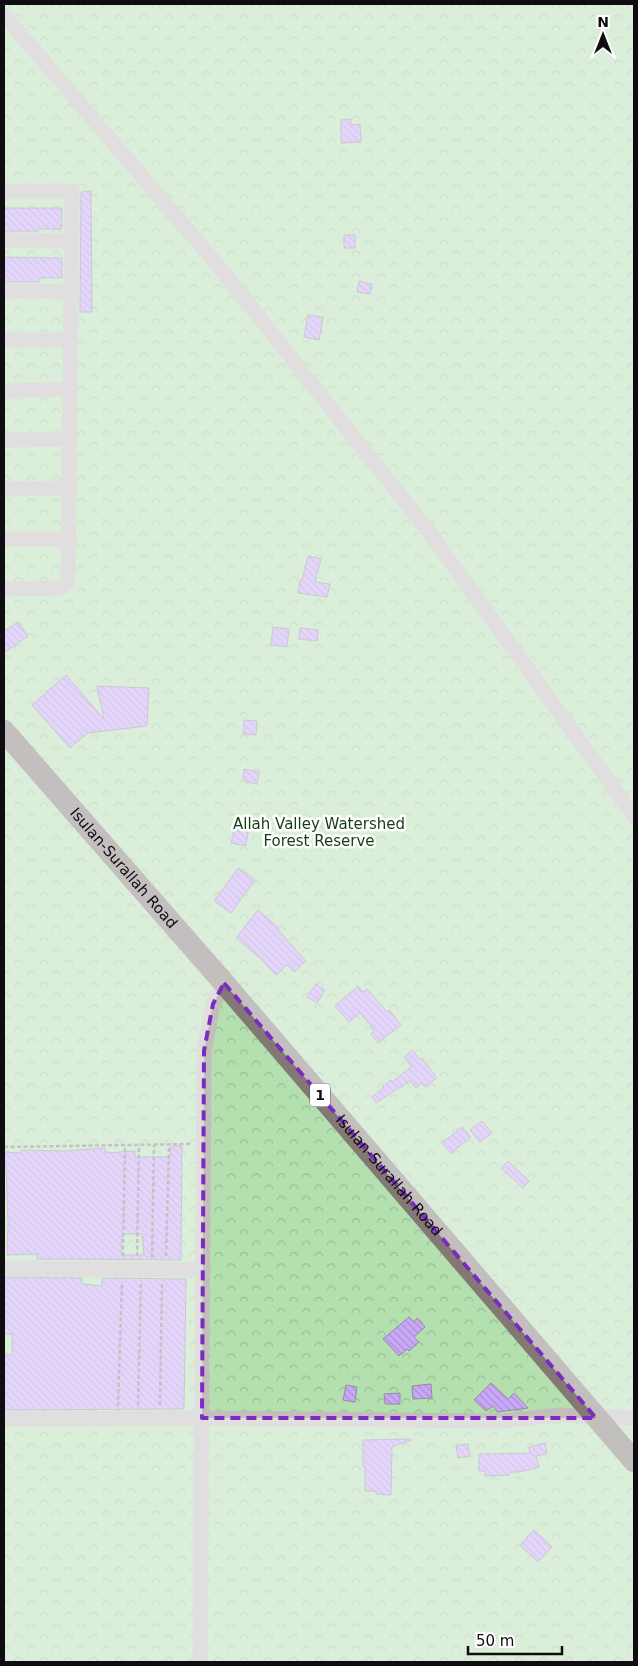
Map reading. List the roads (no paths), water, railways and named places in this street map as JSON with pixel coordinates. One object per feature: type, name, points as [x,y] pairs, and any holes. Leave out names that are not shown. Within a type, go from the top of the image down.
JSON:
[{"type":"highway","name":"Isulan-Surallah Road","points":[[4,731],[224,983],[634,1461]]},
{"type":"street","points":[[4,15],[216,263],[426,528],[634,816]]},
{"type":"street","points":[[4,191],[72,191],[69,574],[65,585],[60,588],[4,589]]},
{"type":"street","points":[[4,240],[71,241]]},
{"type":"street","points":[[4,291],[71,292]]},
{"type":"street","points":[[4,340],[71,340]]},
{"type":"street","points":[[4,391],[70,389]]},
{"type":"street","points":[[4,440],[70,439]]},
{"type":"street","points":[[4,488],[70,488]]},
{"type":"street","points":[[4,539],[70,539]]},
{"type":"street","points":[[200,1662],[204,1051],[213,1004],[224,983]]},
{"type":"street","points":[[4,1268],[202,1270]]},
{"type":"street","points":[[4,1419],[202,1418],[503,1421],[559,1415],[596,1418],[634,1418]]},
{"type":"park label","name":"Allah Valley Watershed Forest Reserve","points":[[319,832]]}]
